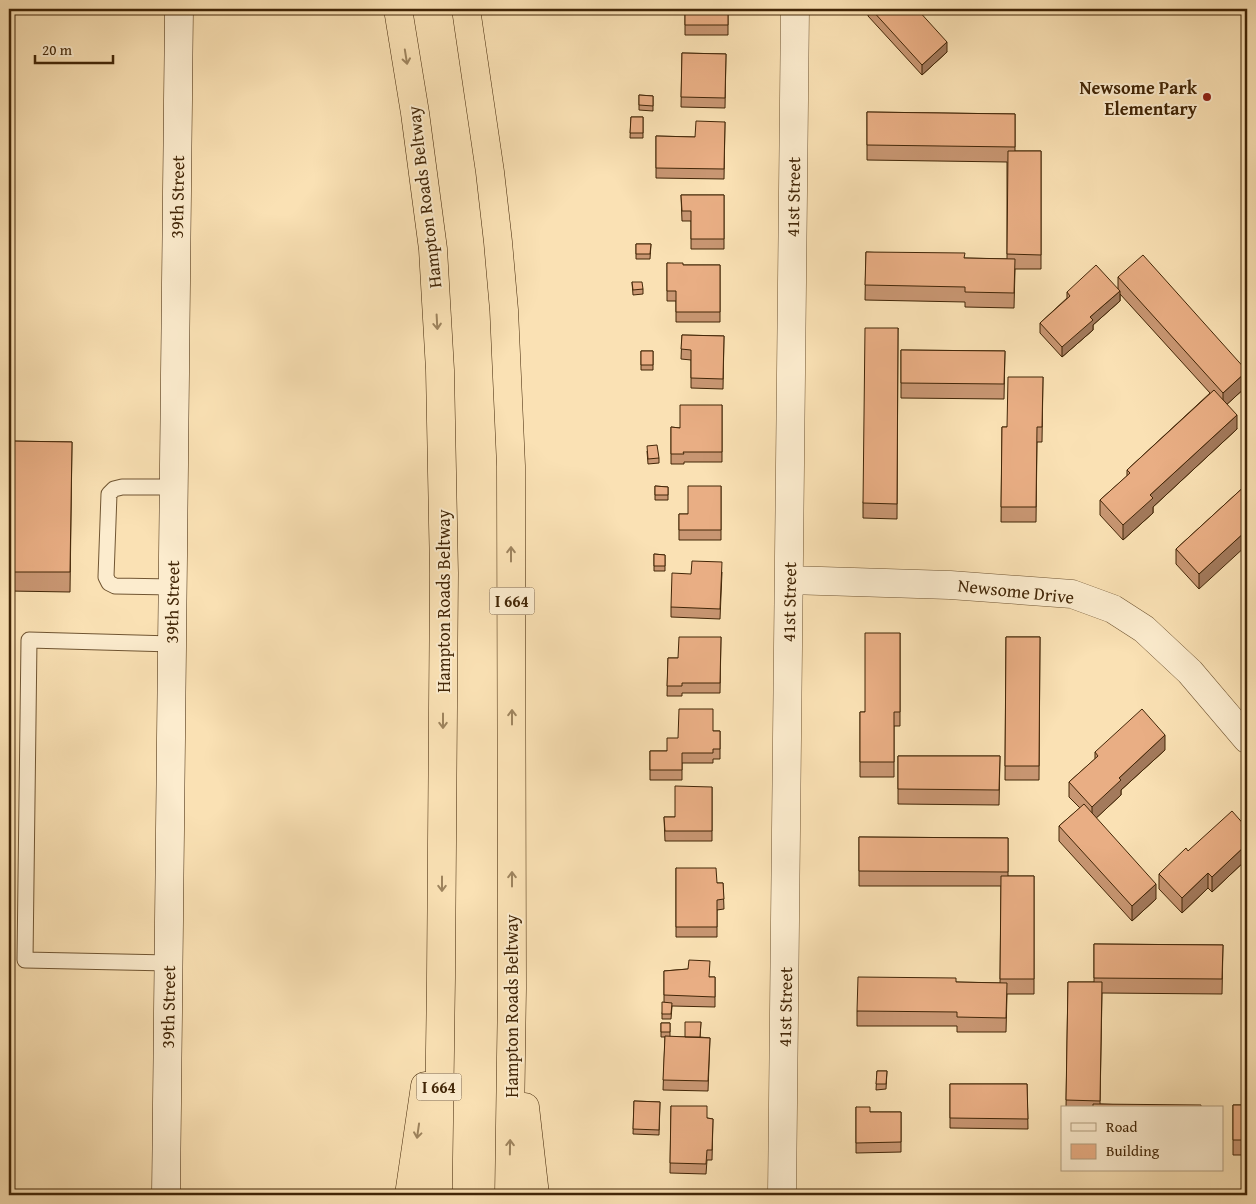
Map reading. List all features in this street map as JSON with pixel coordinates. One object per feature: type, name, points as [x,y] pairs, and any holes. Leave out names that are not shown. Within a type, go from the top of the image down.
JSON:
[{"type":"highway","name":"Hampton Roads Beltway","points":[[398,9],[415,112],[433,249],[440,370],[444,573],[438,1195]]},
{"type":"highway","name":"Hampton Roads Beltway","points":[[466,9],[490,172],[498,242],[504,310],[511,466],[512,988],[509,1195]]},
{"type":"highway","points":[[409,1195],[441,978]]},
{"type":"highway","points":[[512,988],[535,1195]]},
{"type":"street","name":"39th Street","points":[[166,1195],[179,9]]},
{"type":"street","name":"41st Street","points":[[782,1195],[795,9]]},
{"type":"street","name":"Newsome Drive","points":[[789,580],[950,585],[1072,594],[1113,609],[1144,629],[1190,672],[1247,739]]},
{"type":"lane","points":[[173,587],[115,586],[106,577],[109,494],[114,489],[122,487],[174,488]]},
{"type":"lane","points":[[169,963],[25,960],[29,640],[172,644]]},
{"type":"building","points":[[685,9],[728,9],[728,25],[685,25]]},
{"type":"building","points":[[871,9],[917,9],[947,42],[922,65]]},
{"type":"building","points":[[682,53],[726,54],[725,98],[681,97]]},
{"type":"building","points":[[639,95],[653,96],[653,106],[639,105]]},
{"type":"building","points":[[867,112],[1015,114],[1015,147],[867,145]]},
{"type":"building","points":[[631,117],[643,117],[643,133],[630,133]]},
{"type":"building","points":[[696,121],[725,122],[724,169],[656,168],[656,136],[695,137]]},
{"type":"building","points":[[1008,151],[1041,151],[1041,255],[1007,254]]},
{"type":"building","points":[[681,195],[724,195],[724,239],[691,239],[691,211],[682,211]]},
{"type":"building","points":[[636,244],[651,244],[650,254],[636,254]]},
{"type":"building","points":[[866,252],[965,253],[964,258],[1015,259],[1014,293],[965,292],[965,287],[865,285]]},
{"type":"building","points":[[1143,255],[1247,371],[1223,393],[1118,277]]},
{"type":"building","points":[[667,263],[720,265],[720,312],[676,312],[676,291],[667,291]]},
{"type":"building","points":[[1096,265],[1120,291],[1090,317],[1093,320],[1062,347],[1040,323],[1070,296],[1067,292]]},
{"type":"building","points":[[632,282],[642,282],[643,289],[633,290]]},
{"type":"building","points":[[865,328],[898,328],[897,504],[863,503]]},
{"type":"building","points":[[682,335],[724,336],[723,379],[691,378],[691,350],[681,349]]},
{"type":"building","points":[[901,350],[1005,351],[1004,384],[901,383]]},
{"type":"building","points":[[641,351],[653,351],[653,365],[641,365]]},
{"type":"building","points":[[1008,377],[1043,377],[1042,427],[1037,427],[1036,507],[1001,507],[1002,427],[1007,427]]},
{"type":"building","points":[[1214,390],[1237,415],[1150,495],[1153,498],[1123,525],[1100,500],[1130,473],[1127,470]]},
{"type":"building","points":[[680,405],[722,405],[722,452],[683,452],[684,454],[671,454],[671,427],[680,428]]},
{"type":"building","points":[[9,441],[72,442],[70,572],[9,572]]},
{"type":"building","points":[[657,445],[659,458],[648,459],[647,446]]},
{"type":"building","points":[[1247,484],[1247,530],[1199,574],[1176,549]]},
{"type":"building","points":[[655,486],[668,487],[668,495],[655,495]]},
{"type":"building","points":[[688,486],[721,486],[721,530],[679,530],[679,514],[688,514]]},
{"type":"building","points":[[654,554],[665,555],[665,566],[654,566]]},
{"type":"building","points":[[692,561],[722,562],[720,609],[671,607],[672,573],[691,574]]},
{"type":"building","points":[[865,633],[900,633],[900,712],[894,712],[894,762],[860,762],[860,712],[865,712]]},
{"type":"building","points":[[679,637],[721,637],[720,683],[682,683],[682,686],[667,686],[668,658],[678,658]]},
{"type":"building","points":[[1006,637],[1040,637],[1039,766],[1005,766]]},
{"type":"building","points":[[679,709],[713,709],[713,731],[720,731],[720,749],[713,749],[713,753],[682,753],[682,770],[650,770],[650,751],[667,751],[667,738],[678,738]]},
{"type":"building","points":[[1142,709],[1165,735],[1119,778],[1121,780],[1092,807],[1069,782],[1098,756],[1095,752]]},
{"type":"building","points":[[898,756],[1000,756],[999,790],[898,789]]},
{"type":"building","points":[[675,786],[712,787],[712,831],[665,831],[664,817],[675,817]]},
{"type":"building","points":[[1084,804],[1156,884],[1132,906],[1059,826]]},
{"type":"building","points":[[1232,811],[1247,828],[1247,844],[1212,877],[1208,873],[1182,898],[1159,874],[1186,848],[1188,851]]},
{"type":"building","points":[[859,837],[1008,838],[1008,872],[859,871]]},
{"type":"building","points":[[676,868],[716,868],[717,883],[723,883],[724,899],[717,900],[717,927],[676,927]]},
{"type":"building","points":[[1001,876],[1034,876],[1034,979],[1000,979]]},
{"type":"building","points":[[1094,944],[1223,945],[1222,979],[1094,978]]},
{"type":"building","points":[[689,960],[710,961],[709,977],[715,977],[715,997],[664,995],[664,971],[688,969]]},
{"type":"building","points":[[858,977],[956,978],[956,982],[1007,983],[1006,1018],[957,1017],[957,1012],[857,1011]]},
{"type":"building","points":[[1068,982],[1102,982],[1100,1101],[1066,1100]]},
{"type":"building","points":[[662,1002],[672,1003],[671,1014],[662,1014]]},
{"type":"building","points":[[685,1022],[701,1022],[700,1037],[685,1037]]},
{"type":"building","points":[[661,1023],[670,1023],[670,1032],[661,1032]]},
{"type":"building","points":[[665,1036],[710,1038],[708,1081],[663,1080]]},
{"type":"building","points":[[877,1071],[887,1071],[886,1084],[876,1084]]},
{"type":"building","points":[[950,1084],[1027,1084],[1028,1119],[950,1118]]},
{"type":"building","points":[[634,1101],[660,1102],[659,1130],[633,1129]]},
{"type":"building","points":[[1093,1104],[1201,1105],[1201,1106],[1093,1106]]},
{"type":"building","points":[[1233,1105],[1247,1105],[1247,1140],[1233,1140]]},
{"type":"building","points":[[671,1106],[707,1106],[707,1118],[713,1119],[712,1150],[707,1150],[706,1164],[670,1163]]},
{"type":"building","points":[[856,1107],[870,1107],[870,1112],[901,1112],[901,1142],[856,1143]]},
{"type":"place","name":"Newsome Park Elementary","points":[[1207,97]]}]
